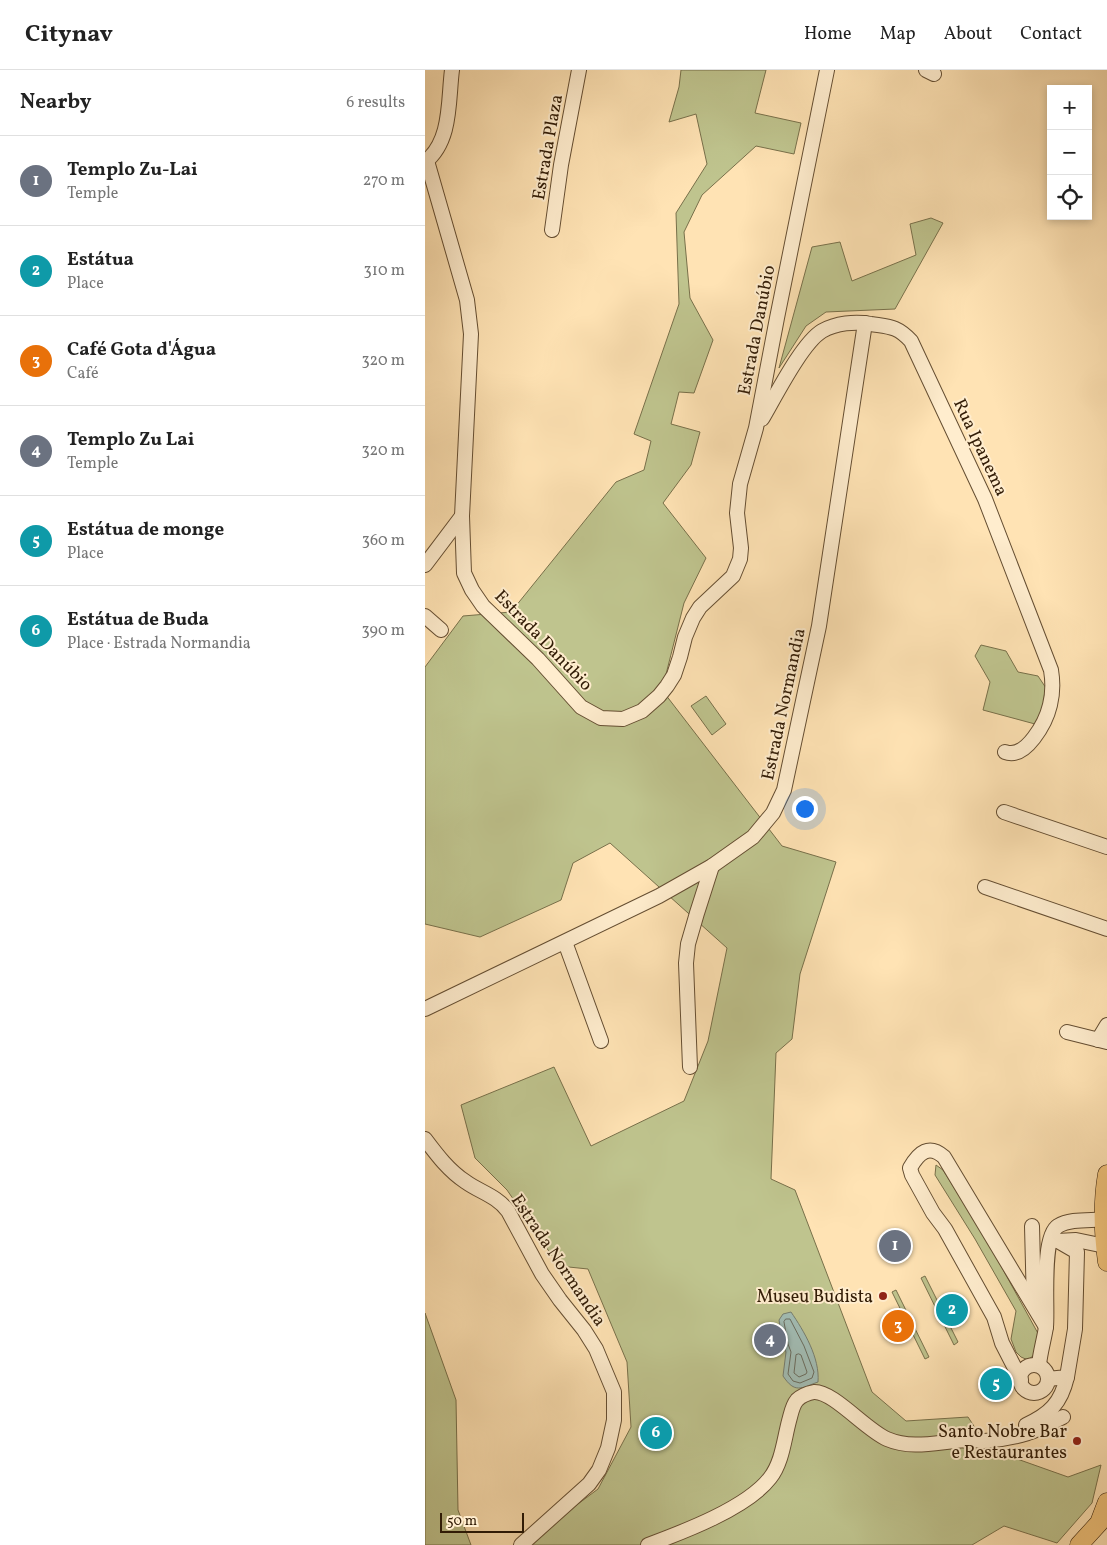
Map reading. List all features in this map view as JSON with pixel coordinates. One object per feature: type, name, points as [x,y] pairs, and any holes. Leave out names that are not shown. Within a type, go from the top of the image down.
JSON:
[{"type":"main road","points":[[1106,1254],[1104,1199],[1107,1174]]},
{"type":"main road","points":[[1079,1545],[1099,1523],[1107,1502]]},
{"type":"street","name":"Estrada Plaza","points":[[552,230],[561,164],[579,70]]},
{"type":"street","name":"Estrada Danúbio","points":[[426,161],[467,300],[471,334],[462,516],[464,573],[471,590],[483,606],[538,659],[581,707],[601,718],[623,719],[642,711],[667,686],[677,666],[685,637],[693,618],[700,607],[733,576],[740,559],[741,548],[737,513],[740,484],[756,428],[827,70]]},
{"type":"street","points":[[426,161],[436,151],[442,138],[448,115],[448,78]]},
{"type":"street","name":"Rua Ipanema","points":[[756,428],[808,344],[821,332],[836,324],[865,323],[889,326],[901,331],[911,341],[985,500],[1051,670],[1053,686],[1050,706],[1045,720],[1032,740],[1023,749],[1009,754],[1005,752]]},
{"type":"street","name":"Estrada Normandia","points":[[425,1009],[659,896],[712,866],[753,837],[773,813],[784,790],[819,626],[865,323]]},
{"type":"street","points":[[425,565],[462,516]]},
{"type":"street","points":[[425,616],[441,630]]},
{"type":"street","points":[[1004,812],[1107,847]]},
{"type":"street","points":[[690,1067],[686,963],[688,944],[712,866]]},
{"type":"street","points":[[985,887],[1107,929]]},
{"type":"street","points":[[565,942],[601,1041]]},
{"type":"street","points":[[1067,1032],[1103,1041],[1107,1025]]},
{"type":"street","name":"Estrada Normandia","points":[[425,1139],[451,1171],[466,1183],[502,1203],[508,1211],[542,1274],[596,1349],[614,1392],[614,1420],[608,1448],[599,1470],[589,1484],[522,1545]]},
{"type":"street","points":[[1021,1380],[1022,1372],[1034,1365],[1039,1365],[1046,1371],[1049,1379],[1045,1388],[1041,1391],[1033,1393],[1025,1389],[1002,1344],[994,1317],[945,1229],[933,1213],[912,1175],[910,1168],[914,1160],[923,1152],[937,1150],[944,1157],[1046,1327]]},
{"type":"street","points":[[1039,1365],[1046,1327],[1046,1280],[1053,1242],[1052,1231],[1058,1226],[1067,1223],[1106,1219]]},
{"type":"street","points":[[1032,1226],[1034,1305]]},
{"type":"street","points":[[1053,1242],[1076,1240],[1106,1254]]},
{"type":"street","points":[[972,1440],[981,1435],[1012,1430],[1040,1418],[1056,1405],[1064,1389],[1075,1329],[1077,1252],[1053,1242]]},
{"type":"street","points":[[1049,1379],[1067,1377]]},
{"type":"street","points":[[648,1545],[676,1535],[727,1510],[757,1491],[770,1478],[778,1464],[792,1410],[797,1400],[807,1394],[815,1392],[825,1394],[868,1428],[886,1439],[906,1445],[995,1440],[1029,1433],[1063,1417]]},
{"type":"green space","points":[[681,70],[766,70],[755,113],[801,123],[794,154],[756,146],[702,195],[684,232],[690,298],[713,340],[694,393],[679,392],[671,424],[700,432],[691,465],[663,503],[706,558],[684,603],[662,690],[782,846],[836,862],[800,974],[792,1039],[776,1053],[771,1179],[795,1190],[872,1392],[906,1421],[968,1417],[989,1449],[1068,1477],[1101,1465],[1092,1503],[1057,1543],[1004,1526],[972,1545],[523,1545],[598,1489],[631,1427],[627,1362],[588,1269],[559,1266],[507,1190],[475,1158],[461,1105],[554,1067],[591,1146],[684,1101],[708,1041],[727,948],[610,843],[573,863],[561,900],[480,937],[425,924],[425,667],[463,616],[511,612],[616,482],[644,470],[651,441],[634,434],[679,304],[676,213],[707,164],[696,114],[669,122],[679,87]]},
{"type":"green space","points":[[931,218],[943,223],[895,309],[826,312],[806,326],[779,368],[812,247],[840,242],[852,281],[916,255],[910,224]]},
{"type":"green space","points":[[981,645],[1006,651],[1018,672],[1038,676],[1048,691],[1047,716],[1035,724],[983,710],[990,682],[975,656]]},
{"type":"green space","points":[[706,696],[726,724],[712,735],[691,706]]},
{"type":"green space","points":[[936,1165],[943,1170],[984,1235],[1040,1337],[1034,1355],[1028,1360],[1016,1352],[1011,1339],[1016,1311],[975,1239],[935,1175]]},
{"type":"green space","points":[[925,1276],[958,1342],[954,1345],[921,1278]]},
{"type":"green space","points":[[896,1290],[929,1357],[925,1359],[892,1292]]},
{"type":"green space","points":[[425,1313],[456,1400],[458,1510],[471,1545],[425,1545]]},
{"type":"water","points":[[791,1312],[814,1354],[818,1373],[818,1382],[799,1388],[787,1382],[783,1376],[786,1352],[783,1346],[779,1320],[783,1314]]},
{"type":"place","name":"Templo Zu-Lai","points":[[895,1246]]},
{"type":"place","name":"Museu Budista","points":[[883,1296]]},
{"type":"place","name":"Estátua","points":[[952,1310]]},
{"type":"place","name":"Café Gota d'Água","points":[[898,1326]]},
{"type":"place","name":"Templo Zu Lai","points":[[770,1340]]},
{"type":"place","name":"Estátua de monge","points":[[996,1384]]},
{"type":"place","name":"Estátua de Buda","points":[[656,1433]]},
{"type":"place","name":"Santo Nobre Bar e Restaurantes","points":[[1077,1441]]}]
